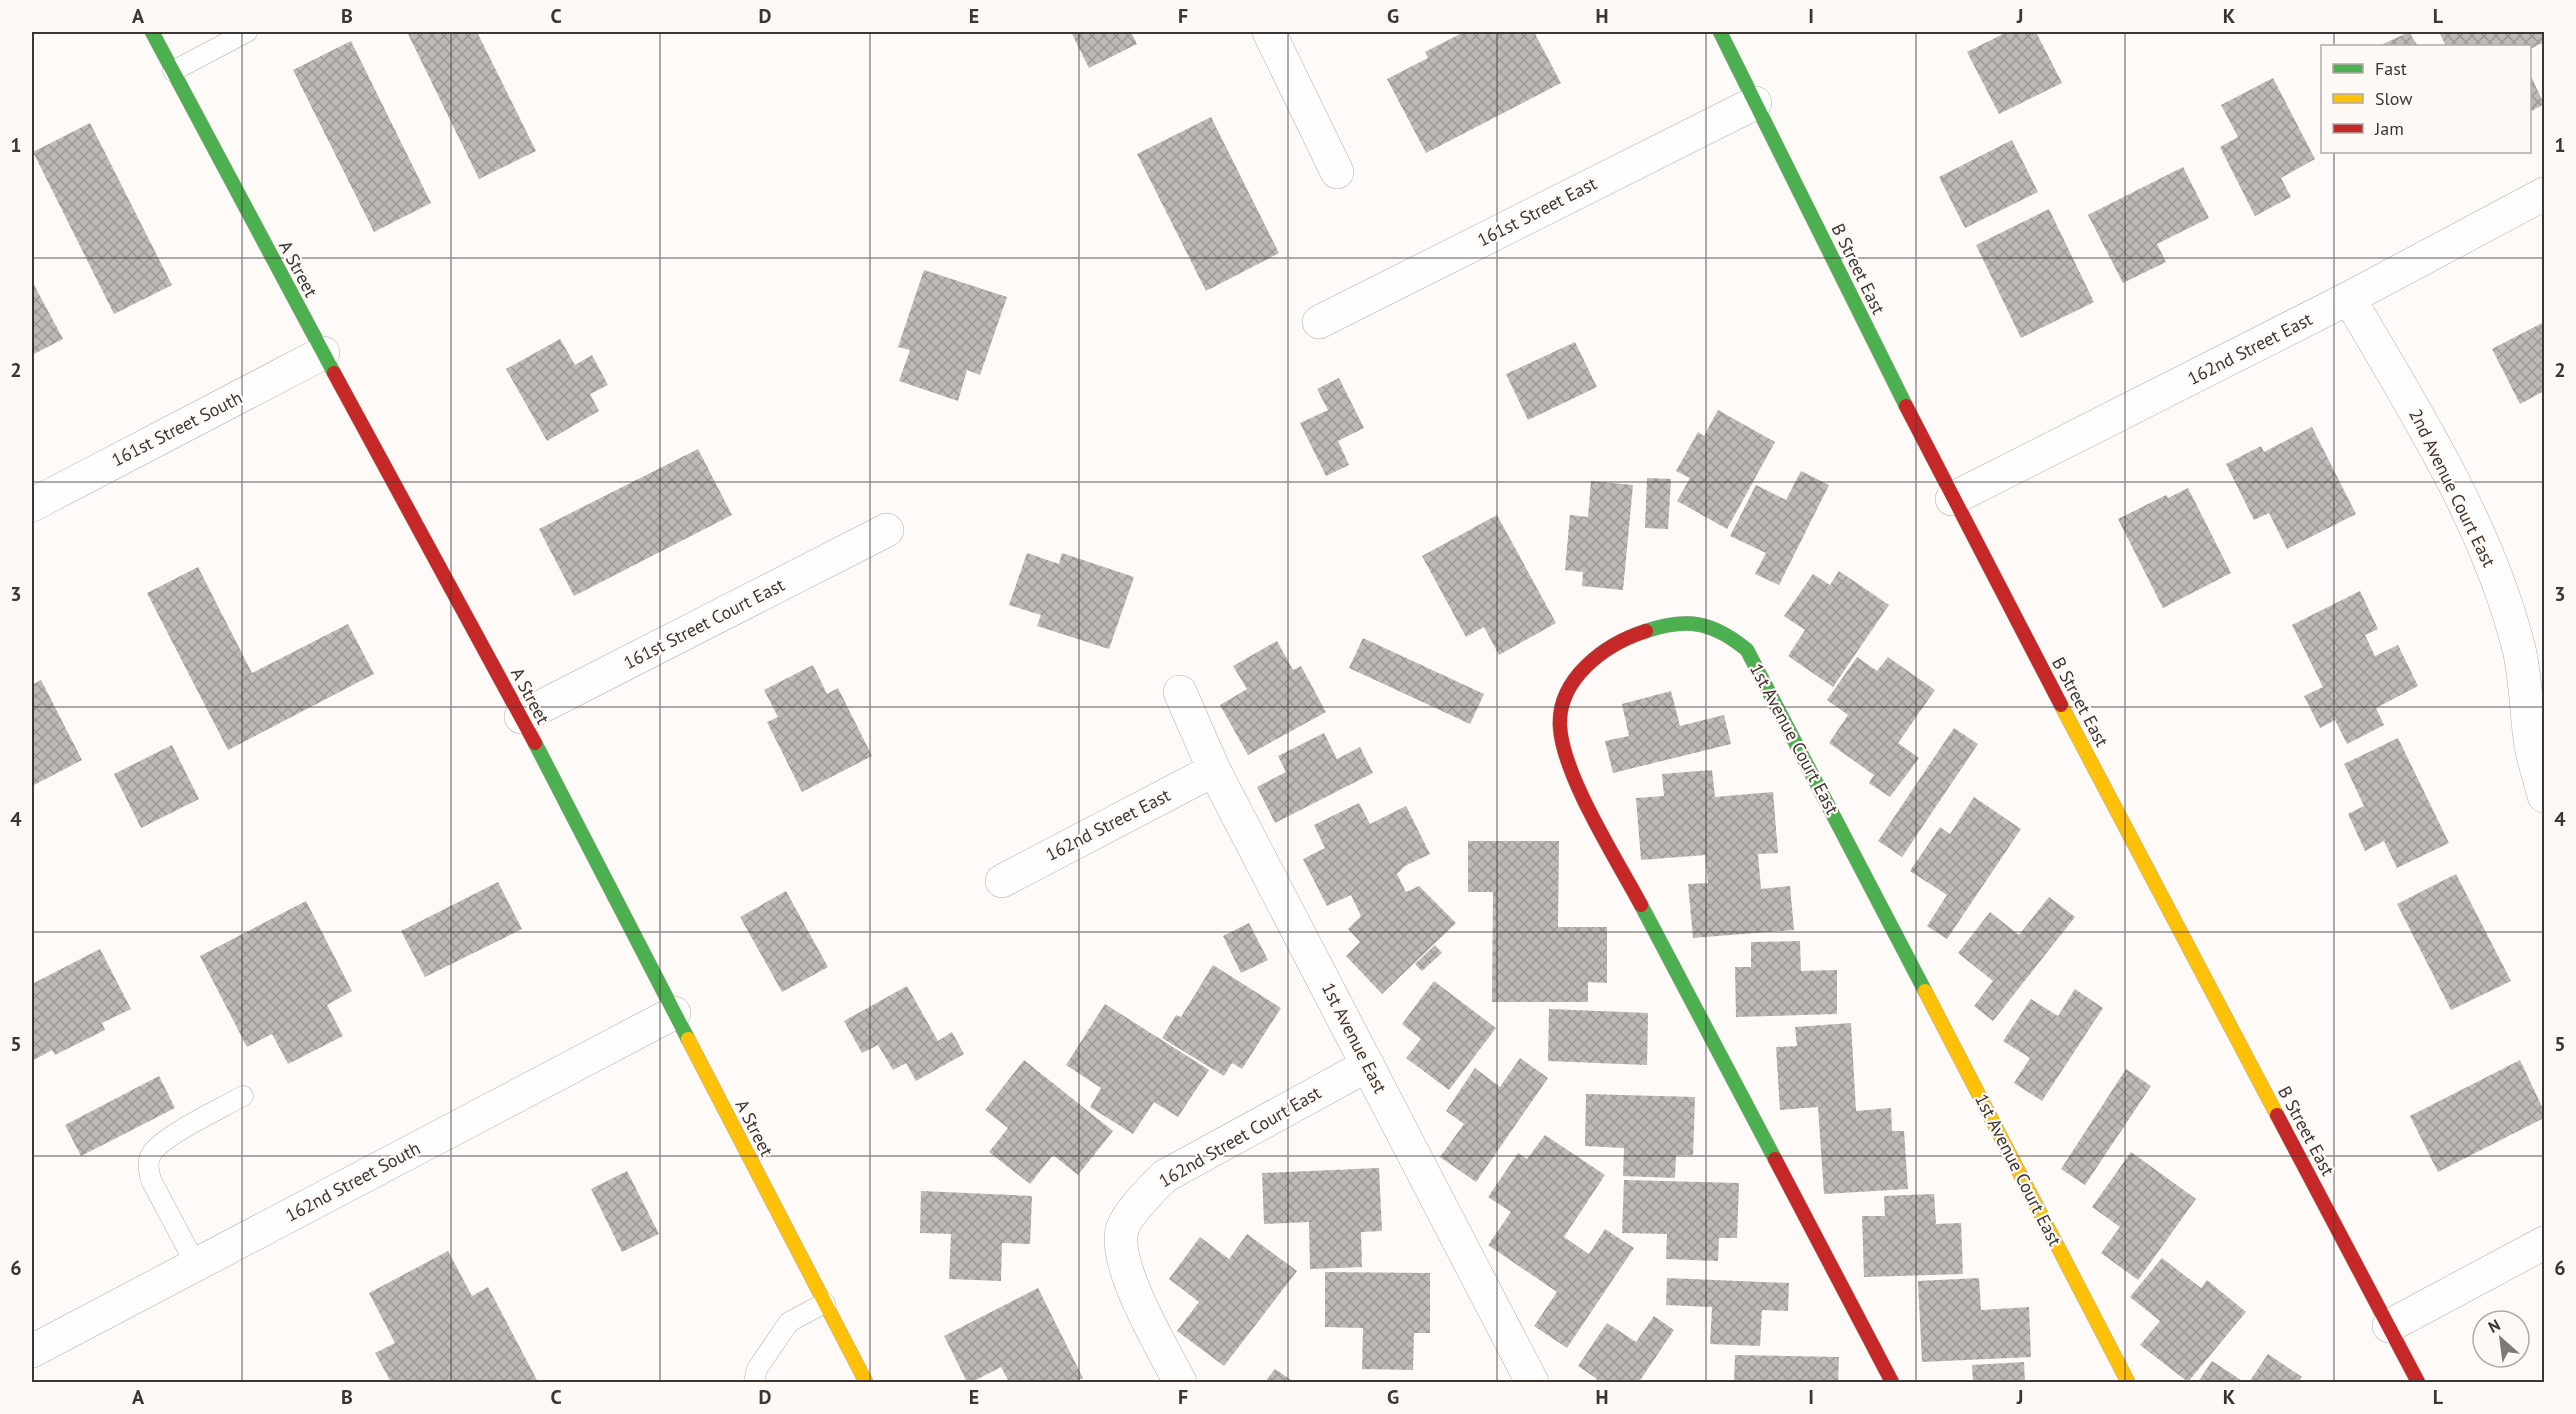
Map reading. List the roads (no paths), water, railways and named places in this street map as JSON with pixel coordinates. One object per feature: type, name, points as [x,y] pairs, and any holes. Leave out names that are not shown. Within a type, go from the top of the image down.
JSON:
[{"type":"street","name":"A Street","points":[[152,32],[521,717],[866,1383]]},
{"type":"street","name":"B Street East","points":[[1720,32],[1952,499],[2418,1383]]},
{"type":"street","points":[[1278,35],[1337,172]]},
{"type":"street","name":"161st Street East","points":[[1319,322],[1755,103]]},
{"type":"street","name":"162nd Street East","points":[[1952,499],[2349,298],[2544,194]]},
{"type":"street","name":"2nd Avenue Court East","points":[[2349,298],[2440,455],[2472,519],[2497,579],[2519,649],[2526,690],[2530,741],[2544,796]]},
{"type":"street","name":"161st Street South","points":[[32,505],[323,353]]},
{"type":"street","name":"161st Street Court East","points":[[521,717],[886,530]]},
{"type":"street","name":"1st Avenue Court East","points":[[1892,1383],[1584,796],[1563,748],[1560,718],[1569,689],[1600,652],[1636,633],[1685,622],[1705,625],[1726,633],[1747,650],[1768,686],[2128,1383]]},
{"type":"street","name":"1st Avenue East","points":[[1180,692],[1214,770],[1532,1383]]},
{"type":"street","name":"162nd Street East","points":[[1002,881],[1214,770]]},
{"type":"street","name":"162nd Street South","points":[[32,1351],[674,1013]]},
{"type":"street","name":"162nd Street Court East","points":[[1180,1383],[1142,1307],[1122,1255],[1122,1229],[1149,1190],[1165,1176],[1368,1065]]},
{"type":"street","points":[[2389,1326],[2544,1243]]},
{"type":"lane","points":[[173,71],[247,32]]},
{"type":"lane","points":[[196,1265],[151,1180],[148,1167],[151,1154],[164,1142],[243,1096]]},
{"type":"lane","points":[[754,1383],[757,1369],[789,1322],[825,1303]]}]
